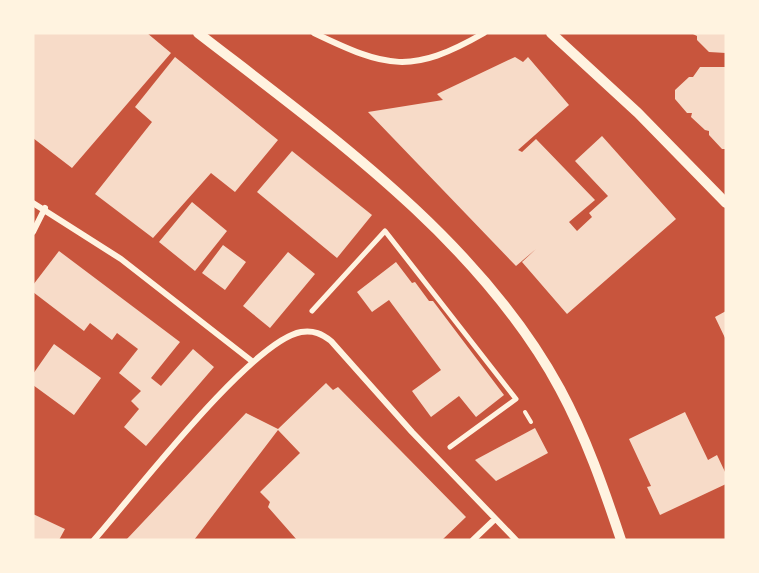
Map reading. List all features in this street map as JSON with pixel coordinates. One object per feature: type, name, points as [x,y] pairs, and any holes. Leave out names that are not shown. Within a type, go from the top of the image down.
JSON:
[{"type":"street","points":[[198,33],[388,183],[486,284],[540,356],[560,389],[580,431],[621,540]]},
{"type":"street","points":[[314,33],[373,59],[407,63],[451,51],[484,33]]},
{"type":"street","points":[[551,33],[638,113],[726,203]]},
{"type":"street","points":[[33,202],[154,284],[254,362]]},
{"type":"street","points":[[33,232],[45,208]]},
{"type":"street","points":[[312,311],[385,231],[516,399],[450,447]]},
{"type":"street","points":[[94,540],[189,428],[254,362],[301,332],[319,332],[331,341],[412,432],[516,540]]},
{"type":"street","points":[[473,540],[495,519]]},
{"type":"building","points":[[33,33],[147,33],[171,53],[72,168],[33,138]]},
{"type":"building","points":[[691,33],[726,33],[726,53],[709,52],[697,40],[697,36]]},
{"type":"building","points":[[175,57],[278,140],[235,192],[211,173],[153,238],[95,194],[152,122],[135,107]]},
{"type":"building","points":[[515,57],[523,62],[528,57],[569,105],[518,150],[522,152],[536,139],[595,200],[569,222],[577,231],[592,217],[589,213],[608,196],[575,161],[602,136],[676,219],[567,314],[522,262],[536,249],[516,266],[368,112],[443,100],[437,94]]},
{"type":"building","points":[[700,67],[726,67],[726,149],[722,149],[709,135],[709,131],[691,117],[692,113],[687,113],[675,99],[675,90],[689,77],[693,77]]},
{"type":"building","points":[[292,151],[372,215],[337,258],[257,192]]},
{"type":"building","points":[[192,202],[227,231],[195,271],[159,242]]},
{"type":"building","points":[[223,245],[246,262],[225,290],[202,273]]},
{"type":"building","points":[[59,251],[180,342],[151,378],[161,386],[193,349],[214,367],[146,446],[124,427],[139,409],[131,401],[141,391],[119,373],[138,349],[117,333],[112,340],[90,323],[84,331],[33,292],[33,285]]},
{"type":"building","points":[[288,252],[315,274],[270,328],[243,306]]},
{"type":"building","points":[[396,262],[429,301],[433,301],[504,395],[476,417],[459,396],[431,417],[412,391],[441,370],[389,300],[372,312],[357,292]]},
{"type":"building","points":[[726,311],[726,340],[715,317]]},
{"type":"building","points":[[54,344],[101,378],[74,415],[33,385],[33,374]]},
{"type":"building","points":[[326,383],[333,390],[338,387],[466,517],[442,540],[297,540],[268,507],[270,502],[260,492],[300,453],[278,430],[194,540],[126,540],[246,413],[278,429]]},
{"type":"building","points":[[685,412],[708,460],[717,455],[726,474],[726,484],[660,515],[647,487],[651,486],[629,439]]},
{"type":"building","points":[[535,428],[548,453],[496,481],[475,460]]},
{"type":"building","points":[[33,514],[65,529],[59,540],[33,540]]}]
